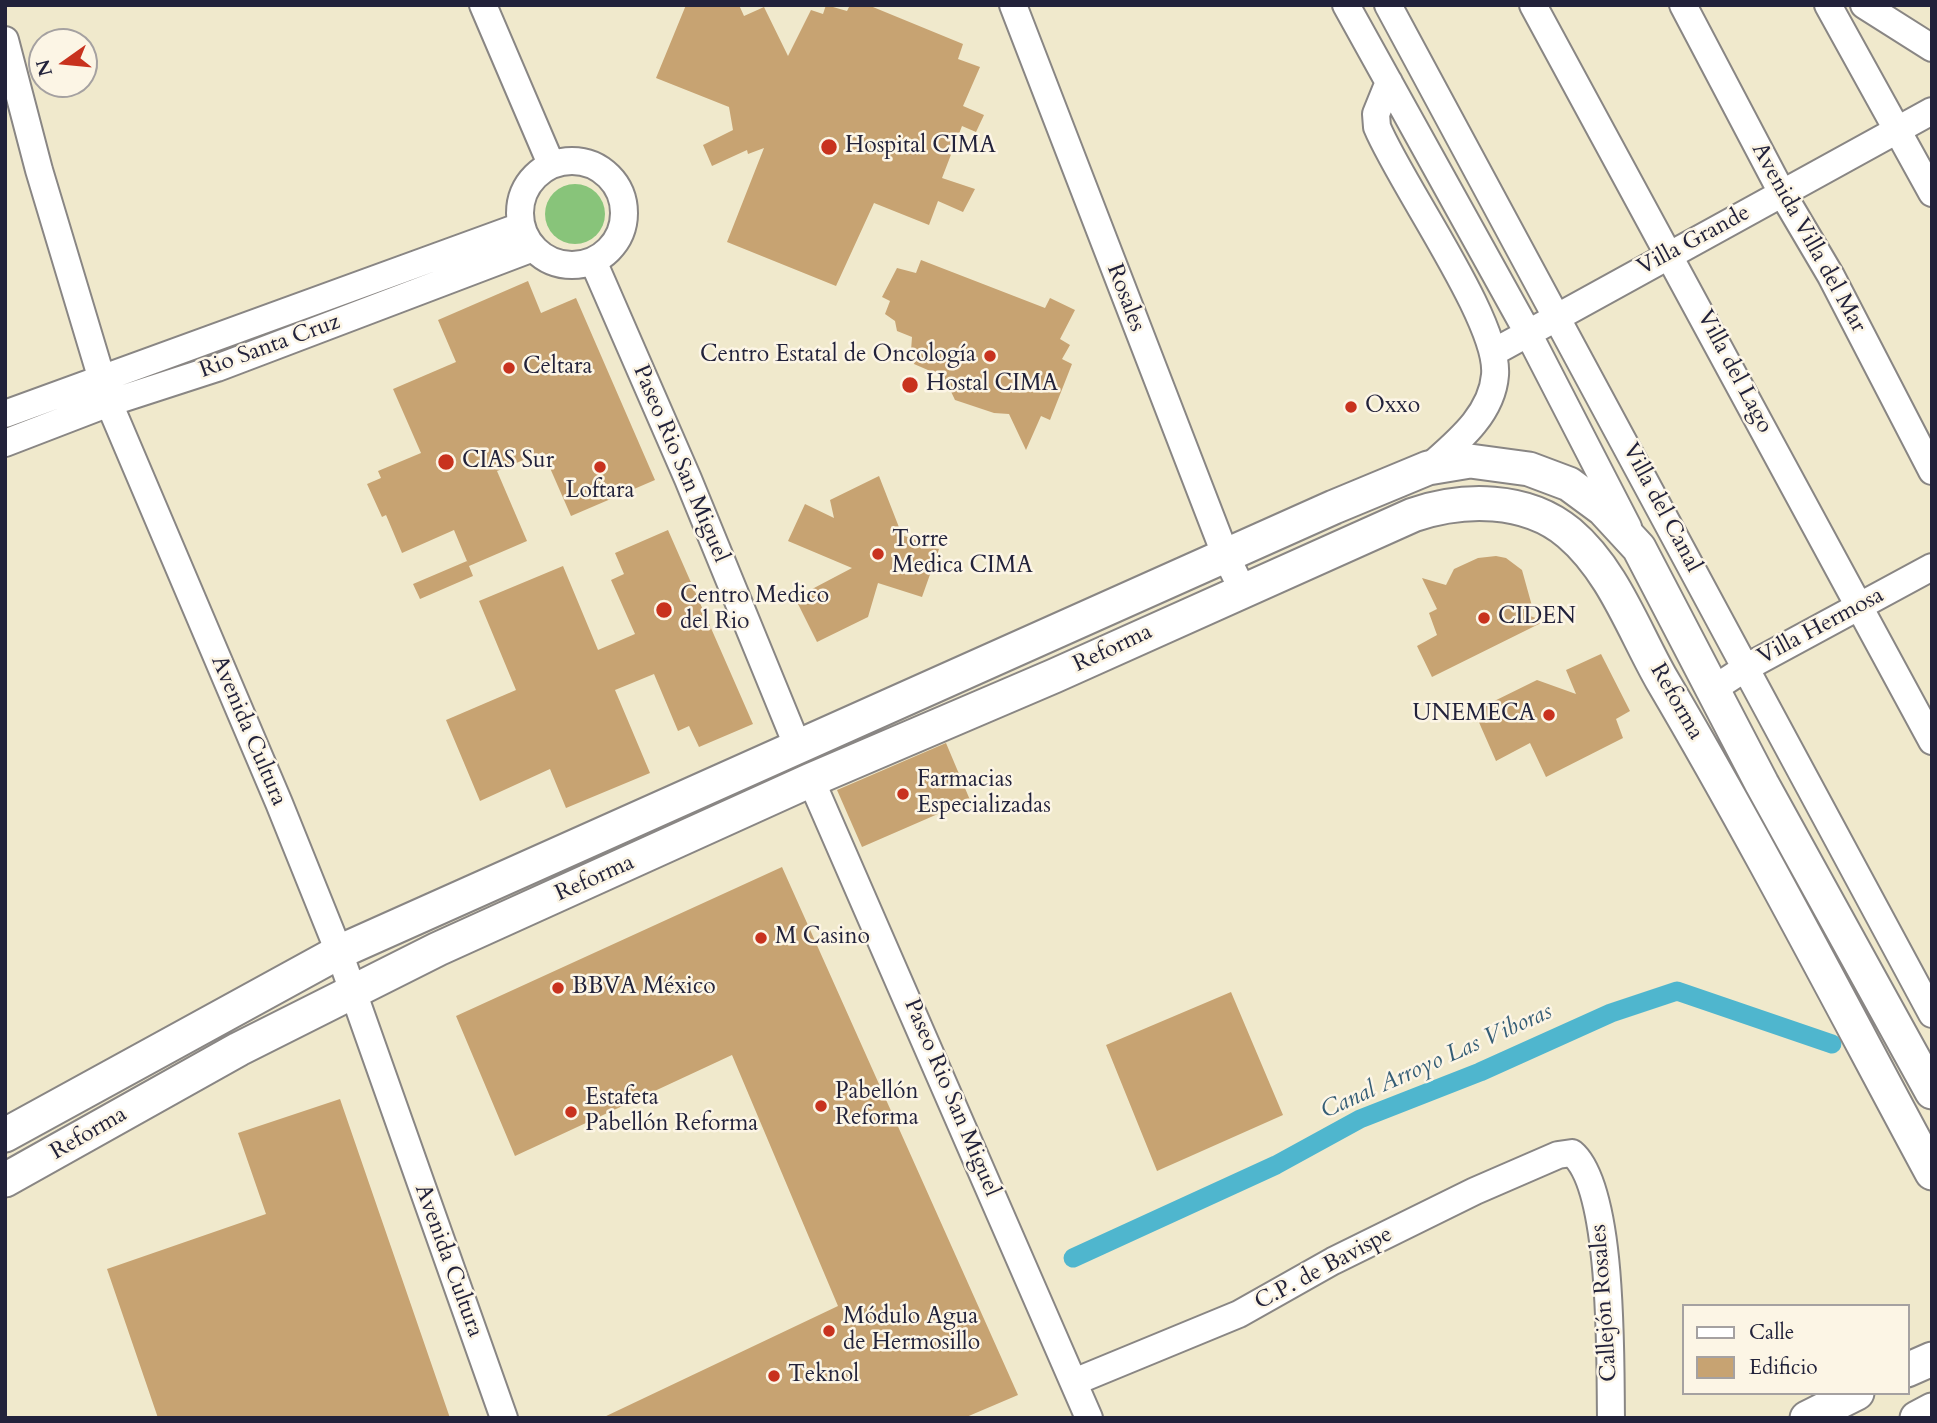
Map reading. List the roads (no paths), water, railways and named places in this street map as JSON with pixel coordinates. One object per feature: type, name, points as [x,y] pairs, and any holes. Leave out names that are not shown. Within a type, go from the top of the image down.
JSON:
[{"type":"main road","name":"Reforma","points":[[5,1135],[339,952],[791,748],[919,694],[1225,554],[1428,468],[1452,462],[1501,463],[1552,478],[1581,492],[1603,509],[1639,548],[1762,784],[1932,1092]]},
{"type":"main road","name":"Reforma","points":[[5,1180],[239,1049],[352,991],[822,775],[1432,508],[1485,503],[1535,513],[1568,532],[1597,565],[1731,802],[1932,1173]]},
{"type":"main road","points":[[822,775],[850,755],[920,718],[923,712],[919,694]]},
{"type":"main road","points":[[700,831],[713,809],[787,771],[791,748]]},
{"type":"main road","points":[[1731,802],[1762,784]]},
{"type":"main road","points":[[1909,1369],[1932,1359]]},
{"type":"main road","points":[[1807,1418],[1853,1395]]},
{"type":"main road","points":[[1917,1418],[1932,1410]]},
{"type":"street","points":[[483,5],[551,164]]},
{"type":"street","name":"Rosales","points":[[1013,5],[1225,554],[1242,590]]},
{"type":"street","name":"Villa del Canal","points":[[1346,5],[1528,333],[1597,462],[1639,548]]},
{"type":"street","name":"Villa del Canal","points":[[1388,5],[1747,667],[1923,977],[1932,1014]]},
{"type":"street","name":"Villa del Lago","points":[[1533,5],[1932,740]]},
{"type":"street","name":"Avenida Villa del Mar","points":[[1682,5],[1782,193],[1831,276],[1932,471]]},
{"type":"street","points":[[1828,5],[1932,193]]},
{"type":"street","points":[[1864,5],[1932,48]]},
{"type":"street","name":"Avenida Cultura","points":[[5,40],[18,95],[105,391],[339,952],[505,1418]]},
{"type":"street","points":[[1389,82],[1376,114],[1377,127],[1478,312],[1494,352],[1495,376],[1486,406],[1457,442],[1428,468]]},
{"type":"street","name":"Villa Grande","points":[[1494,352],[1932,111]]},
{"type":"street","points":[[569,160],[587,162],[603,170],[616,183],[623,199],[625,217],[621,235],[611,250],[593,261],[580,265],[562,265],[546,259],[527,237],[520,208],[525,190],[536,175],[551,164],[569,160]]},
{"type":"street","name":"Rio Santa Cruz","points":[[5,414],[217,368],[527,237]]},
{"type":"street","name":"Paseo Rio San Miguel","points":[[593,261],[688,479],[791,748]]},
{"type":"street","name":"Rio Santa Cruz","points":[[5,443],[105,391]]},
{"type":"street","name":"Villa Hermosa","points":[[1712,690],[1747,667],[1932,567]]},
{"type":"street","name":"Paseo Rio San Miguel","points":[[822,775],[1089,1418]]},
{"type":"street","name":"C.P. de Bavispe","points":[[1074,1382],[1239,1314],[1333,1261],[1475,1191],[1559,1155],[1572,1153]]},
{"type":"street","name":"Callejón Rosales","points":[[1572,1153],[1581,1164],[1600,1217],[1607,1269],[1611,1418]]},
{"type":"waterway","name":"Canal Arroyo Las Viboras","points":[[1073,1258],[1276,1165],[1360,1119],[1480,1072],[1611,1013],[1677,991],[1832,1044]]},
{"type":"place","name":"Hospital CIMA","points":[[829,147]]},
{"type":"place","name":"Centro Estatal de Oncología","points":[[990,356]]},
{"type":"place","name":"Celtara","points":[[509,368]]},
{"type":"place","name":"Hostal CIMA","points":[[910,385]]},
{"type":"place","name":"Oxxo","points":[[1351,407]]},
{"type":"place","name":"CIAS Sur","points":[[446,462]]},
{"type":"place","name":"Loftara","points":[[600,467]]},
{"type":"place","name":"Torre Medica CIMA","points":[[878,554]]},
{"type":"place","name":"Centro Medico del Rio","points":[[664,610]]},
{"type":"place","name":"CIDEN","points":[[1484,618]]},
{"type":"place","name":"UNEMECA","points":[[1549,715]]},
{"type":"place","name":"Farmacias Especializadas","points":[[903,794]]},
{"type":"place","name":"M Casino","points":[[761,938]]},
{"type":"place","name":"BBVA México","points":[[558,988]]},
{"type":"place","name":"Pabellón Reforma","points":[[821,1106]]},
{"type":"place","name":"Estafeta Pabellón Reforma","points":[[571,1112]]},
{"type":"place","name":"Módulo Agua de Hermosillo","points":[[829,1331]]},
{"type":"place","name":"Teknol","points":[[774,1376]]}]
